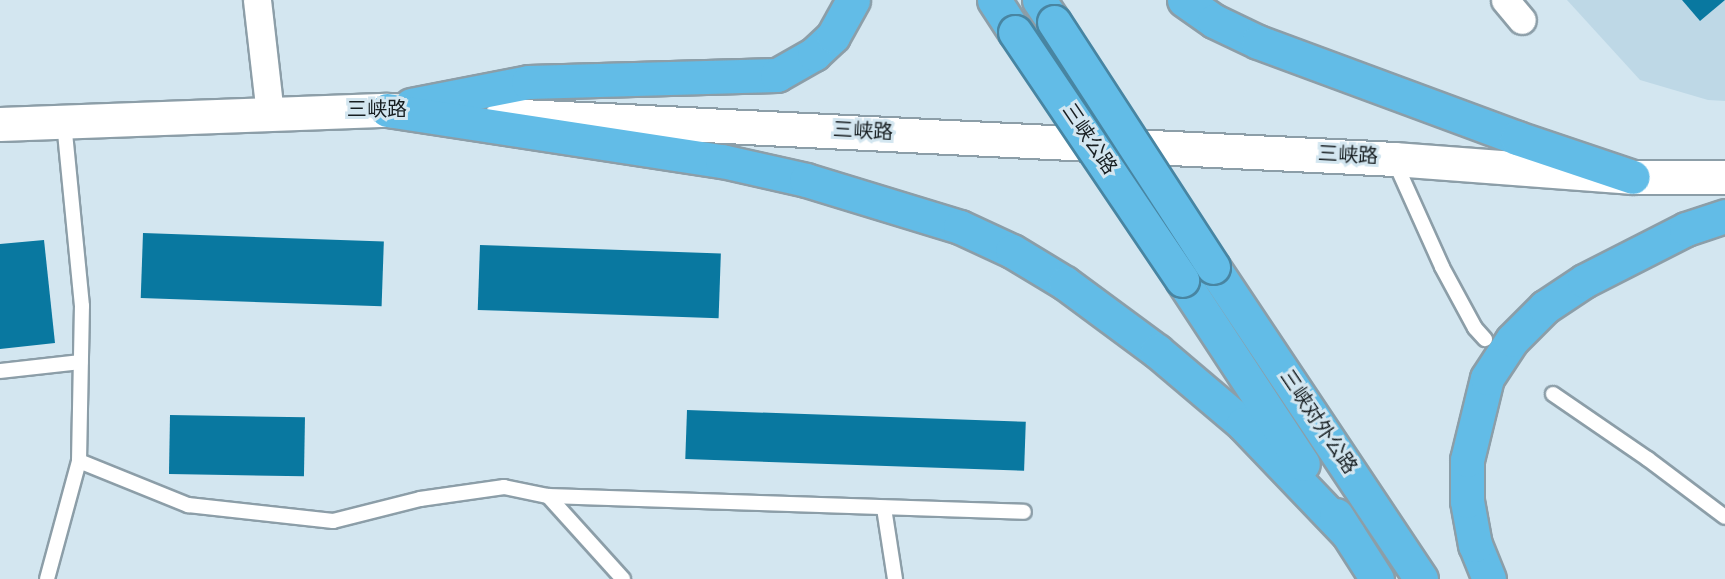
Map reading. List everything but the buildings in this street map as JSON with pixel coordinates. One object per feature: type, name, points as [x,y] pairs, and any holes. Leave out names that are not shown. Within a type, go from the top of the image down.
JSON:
[{"type":"highway","points":[[387,110],[528,82],[777,75],[814,54],[833,36],[853,0]]},
{"type":"highway","name":"三峡公路","points":[[994,0],[1182,280]]},
{"type":"highway","points":[[1184,0],[1214,21],[1258,42],[1517,138],[1633,177]]},
{"type":"highway","name":"三峡公路","points":[[1046,11],[1213,267]]},
{"type":"highway","points":[[387,110],[722,161],[806,180],[960,226],[1012,251],[1056,278],[1107,312],[1157,351],[1243,424],[1348,534]]},
{"type":"highway","points":[[1489,579],[1475,545],[1467,501],[1467,460],[1487,378],[1512,339],[1545,307],[1584,281],[1686,229],[1725,216]]},
{"type":"highway","name":"三峡对外公路","points":[[1213,267],[1421,579]]},
{"type":"highway","name":"三峡对外公路","points":[[1182,280],[1377,579]]},
{"type":"main road","name":"三峡路","points":[[0,124],[387,110],[1394,159],[1633,177],[1725,177]]},
{"type":"street","points":[[257,0],[270,114]]},
{"type":"lane","points":[[47,579],[79,461],[82,306],[64,121]]},
{"type":"lane","points":[[1394,159],[1442,267],[1474,328],[1485,339]]},
{"type":"lane","points":[[0,371],[80,362]]},
{"type":"lane","points":[[1553,394],[1648,459],[1725,517]]},
{"type":"lane","points":[[79,461],[188,505],[333,521],[420,499],[504,487],[548,496],[1024,512]]},
{"type":"lane","points":[[548,496],[622,579]]},
{"type":"lane","points":[[884,508],[895,579]]},
{"type":"shaded area","points":[[1567,0],[1725,0],[1725,101],[1708,100],[1640,80]]}]
